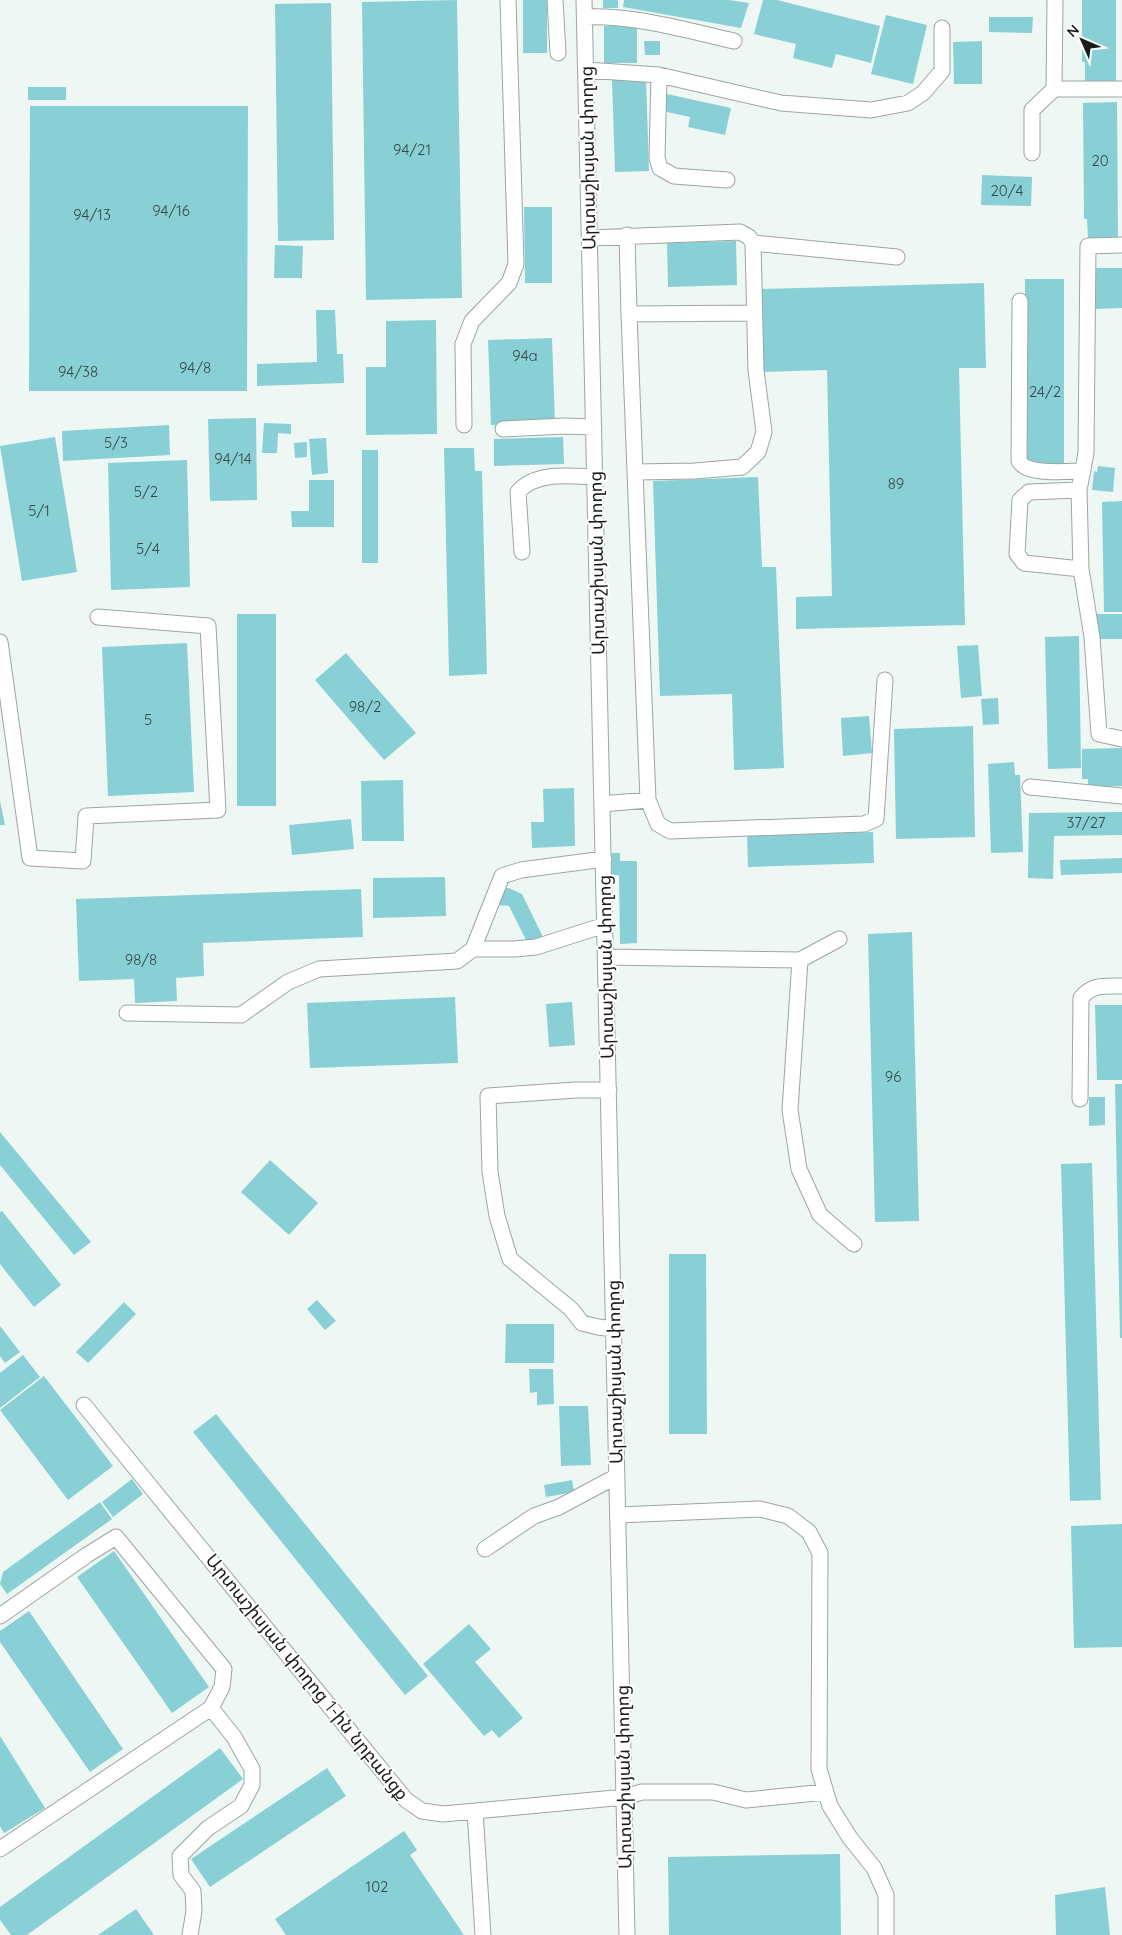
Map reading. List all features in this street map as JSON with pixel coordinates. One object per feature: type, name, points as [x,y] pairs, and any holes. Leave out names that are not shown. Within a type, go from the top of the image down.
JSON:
[{"type":"street","points":[[464,425],[464,344],[472,321],[509,283],[516,264],[508,0]]},
{"type":"street","points":[[555,0],[558,53]]},
{"type":"street","name":"Արտաշիսյան փողոց","points":[[584,0],[627,1935]]},
{"type":"street","points":[[1054,89],[1055,0]]},
{"type":"street","points":[[585,16],[637,20],[734,41]]},
{"type":"street","points":[[586,70],[658,75],[781,103],[871,110],[908,103],[923,93],[942,71],[942,28]]},
{"type":"street","points":[[658,75],[656,158],[660,168],[674,176],[727,180]]},
{"type":"street","points":[[1032,154],[1032,110],[1054,89],[1122,89]]},
{"type":"street","points":[[590,238],[740,232],[749,237],[753,243],[756,370],[764,432],[758,452],[742,467],[695,471],[635,472]]},
{"type":"street","points":[[627,236],[648,800],[658,824],[670,831],[864,824],[876,819],[885,680]]},
{"type":"street","points":[[753,243],[897,257]]},
{"type":"street","points":[[1122,245],[1088,246],[1086,453],[1080,490],[1081,569],[1092,636],[1100,734],[1122,739]]},
{"type":"street","points":[[1020,301],[1019,461],[1022,466],[1033,470],[1083,471]]},
{"type":"street","points":[[629,314],[754,313]]},
{"type":"street","points":[[503,429],[564,426],[594,427]]},
{"type":"street","points":[[522,552],[518,492],[520,489],[535,479],[564,476],[595,476]]},
{"type":"street","points":[[1080,490],[1029,492],[1020,500],[1017,554],[1024,563],[1081,569]]},
{"type":"street","points":[[0,642],[30,858],[84,861],[86,816],[218,810],[208,626],[98,617]]},
{"type":"street","points":[[1030,786],[1122,796]]},
{"type":"street","points":[[602,804],[648,800]]},
{"type":"street","points":[[127,1013],[241,1015],[288,982],[319,969],[457,961],[473,949],[502,876],[521,870],[604,859]]},
{"type":"street","points":[[473,949],[536,947],[605,925]]},
{"type":"street","points":[[606,957],[800,960],[839,939]]},
{"type":"street","points":[[800,960],[790,1110],[798,1169],[820,1215],[854,1244]]},
{"type":"street","points":[[1080,1099],[1081,998],[1087,990],[1098,986],[1122,986]]},
{"type":"street","points":[[609,1090],[576,1090],[488,1096],[490,1172],[497,1216],[510,1259],[572,1309],[582,1323],[614,1329]]},
{"type":"street","name":"Արտաշիսյան փողոց 1-ին նրբանցք","points":[[84,1405],[406,1800],[422,1811],[443,1814],[625,1797],[642,1792],[713,1792],[746,1800],[826,1792]]},
{"type":"street","points":[[485,1549],[534,1516],[559,1507],[617,1476]]},
{"type":"street","points":[[618,1515],[760,1509],[788,1516],[809,1532],[820,1553],[819,1769],[830,1806],[850,1838],[874,1868],[886,1895],[886,1935]]},
{"type":"street","points":[[0,1616],[87,1555],[116,1538],[224,1669],[222,1687],[211,1708],[0,1849]]},
{"type":"street","points":[[190,1935],[194,1911],[193,1891],[181,1875],[180,1856],[208,1828],[241,1806],[252,1785],[252,1769],[234,1737],[211,1708]]},
{"type":"street","points":[[475,1811],[483,1935]]},
{"type":"building","points":[[457,0],[462,298],[366,300],[362,2]]},
{"type":"building","points":[[523,0],[547,0],[547,53],[523,53]]},
{"type":"building","points":[[603,0],[618,0],[618,8],[603,8]]},
{"type":"building","points":[[624,0],[729,0],[749,3],[741,28],[623,7]]},
{"type":"building","points":[[763,0],[777,0],[880,26],[871,63],[836,54],[832,68],[793,58],[796,44],[754,34]]},
{"type":"building","points":[[1082,0],[1116,0],[1116,82],[1085,82],[1085,62],[1082,62]]},
{"type":"building","points":[[331,3],[334,240],[278,241],[275,4]]},
{"type":"building","points":[[886,15],[927,25],[913,84],[871,74]]},
{"type":"building","points":[[989,17],[1033,17],[1032,33],[989,32]]},
{"type":"building","points":[[604,26],[637,26],[637,63],[604,63]]},
{"type":"building","points":[[644,41],[660,41],[660,55],[645,55]]},
{"type":"building","points":[[982,41],[982,84],[954,84],[953,42]]},
{"type":"building","points":[[646,79],[649,171],[615,172],[612,80]]},
{"type":"building","points":[[28,87],[66,87],[66,100],[28,100]]},
{"type":"building","points":[[662,93],[731,108],[725,135],[688,127],[690,117],[658,110]]},
{"type":"building","points":[[1117,102],[1118,238],[1088,239],[1087,219],[1084,219],[1083,103]]},
{"type":"building","points":[[30,106],[248,106],[247,391],[29,391]]},
{"type":"building","points":[[982,175],[1032,177],[1031,206],[981,205]]},
{"type":"building","points":[[524,207],[552,207],[552,283],[525,283]]},
{"type":"building","points":[[736,241],[737,285],[668,287],[667,243]]},
{"type":"building","points":[[275,245],[303,246],[302,278],[274,278]]},
{"type":"building","points":[[1095,268],[1122,268],[1122,308],[1096,309]]},
{"type":"building","points":[[1025,279],[1064,279],[1064,465],[1025,466]]},
{"type":"building","points":[[984,283],[986,368],[959,368],[965,625],[796,629],[796,597],[832,596],[827,370],[760,372],[758,289]]},
{"type":"building","points":[[316,310],[335,310],[337,354],[343,354],[344,383],[257,386],[257,364],[317,362]]},
{"type":"building","points":[[436,320],[437,434],[366,435],[366,367],[386,367],[386,321]]},
{"type":"building","points":[[552,338],[555,423],[491,425],[488,340]]},
{"type":"building","points":[[256,418],[257,500],[210,501],[208,419]]},
{"type":"building","points":[[264,423],[291,424],[291,434],[278,433],[277,453],[262,453]]},
{"type":"building","points":[[169,425],[170,455],[63,461],[62,431]]},
{"type":"building","points":[[55,437],[77,572],[22,581],[0,446]]},
{"type":"building","points":[[563,437],[564,464],[494,466],[494,439]]},
{"type":"building","points":[[326,438],[328,473],[312,475],[309,439]]},
{"type":"building","points":[[307,442],[307,457],[295,458],[294,443]]},
{"type":"building","points":[[444,448],[474,448],[475,471],[482,471],[487,674],[449,676]]},
{"type":"building","points":[[362,450],[378,450],[378,563],[362,563]]},
{"type":"building","points":[[187,460],[190,587],[111,590],[108,463]]},
{"type":"building","points":[[1098,466],[1115,468],[1113,492],[1092,490],[1094,471],[1097,472]]},
{"type":"building","points":[[758,477],[762,567],[776,567],[784,768],[734,770],[732,694],[660,696],[653,481]]},
{"type":"building","points":[[309,480],[334,480],[334,527],[292,527],[291,511],[309,511]]},
{"type":"building","points":[[1122,501],[1122,612],[1104,612],[1102,502]]},
{"type":"building","points":[[237,614],[276,614],[276,806],[237,806]]},
{"type":"building","points":[[1097,614],[1122,614],[1122,639],[1097,639]]},
{"type":"building","points":[[1079,636],[1081,768],[1048,769],[1045,637]]},
{"type":"building","points":[[187,643],[194,792],[108,796],[102,647]]},
{"type":"building","points":[[978,645],[982,696],[961,698],[957,646]]},
{"type":"building","points":[[346,653],[416,733],[384,760],[315,680]]},
{"type":"building","points":[[998,698],[999,724],[983,725],[981,699]]},
{"type":"building","points":[[869,716],[872,753],[843,756],[841,718]]},
{"type":"building","points":[[973,726],[975,837],[896,839],[894,729]]},
{"type":"building","points":[[1122,748],[1122,786],[1088,787],[1088,779],[1082,779],[1082,749]]},
{"type":"building","points":[[1014,762],[1015,775],[1020,775],[1023,852],[991,853],[988,764]]},
{"type":"building","points":[[403,780],[404,841],[362,841],[361,781]]},
{"type":"building","points":[[574,788],[575,846],[532,848],[531,822],[544,822],[543,789]]},
{"type":"building","points":[[0,801],[5,825],[0,825]]},
{"type":"building","points":[[1122,812],[1122,835],[1054,836],[1053,879],[1028,878],[1029,813]]},
{"type":"building","points":[[351,819],[354,849],[292,855],[289,825]]},
{"type":"building","points":[[873,832],[874,863],[748,867],[747,836]]},
{"type":"building","points":[[612,853],[620,853],[620,861],[637,861],[637,943],[620,944],[619,875],[612,875]]},
{"type":"building","points":[[1122,858],[1122,873],[1061,875],[1060,860]]},
{"type":"building","points":[[445,877],[446,916],[373,918],[373,878]]},
{"type":"building","points":[[501,888],[509,888],[522,894],[544,939],[529,946],[509,906],[499,905]]},
{"type":"building","points":[[361,889],[363,937],[203,943],[204,976],[176,978],[177,1001],[135,1003],[134,979],[79,981],[76,899]]},
{"type":"building","points":[[912,932],[919,1221],[875,1222],[868,934]]},
{"type":"building","points":[[455,997],[458,1063],[310,1068],[307,1003]]},
{"type":"building","points":[[572,1002],[575,1045],[549,1047],[546,1004]]},
{"type":"building","points":[[1095,1005],[1122,1005],[1122,1080],[1097,1080]]},
{"type":"building","points":[[1115,1084],[1122,1084],[1122,1338],[1120,1338]]},
{"type":"building","points":[[1089,1097],[1105,1097],[1105,1125],[1089,1126]]},
{"type":"building","points":[[0,1132],[91,1242],[74,1255],[0,1165]]},
{"type":"building","points":[[270,1160],[318,1203],[289,1235],[241,1192]]},
{"type":"building","points":[[1092,1163],[1101,1500],[1070,1501],[1061,1164]]},
{"type":"building","points":[[2,1211],[61,1285],[34,1307],[0,1264],[0,1212]]},
{"type":"building","points":[[669,1254],[706,1254],[707,1434],[669,1434]]},
{"type":"building","points":[[317,1300],[336,1321],[325,1330],[307,1309]]},
{"type":"building","points":[[124,1302],[136,1314],[88,1363],[76,1352]]},
{"type":"building","points":[[506,1324],[554,1324],[554,1363],[505,1363]]},
{"type":"building","points":[[0,1326],[20,1352],[5,1363],[0,1356]]},
{"type":"building","points":[[23,1355],[40,1377],[0,1408],[0,1373]]},
{"type":"building","points":[[529,1369],[553,1369],[554,1404],[537,1405],[537,1392],[530,1393]]},
{"type":"building","points":[[44,1376],[113,1466],[68,1500],[0,1410]]},
{"type":"building","points":[[559,1406],[588,1406],[591,1465],[561,1466]]},
{"type":"building","points":[[216,1414],[428,1676],[405,1695],[193,1432]]},
{"type":"building","points":[[132,1479],[143,1494],[113,1517],[102,1502]]},
{"type":"building","points":[[572,1480],[574,1492],[546,1497],[544,1485]]},
{"type":"building","points":[[100,1502],[112,1519],[7,1594],[0,1584],[3,1572]]},
{"type":"building","points":[[1122,1524],[1122,1647],[1074,1648],[1071,1526]]},
{"type":"building","points":[[114,1551],[209,1687],[172,1713],[77,1577]]},
{"type":"building","points":[[29,1611],[123,1749],[90,1772],[0,1642],[0,1631]]},
{"type":"building","points":[[469,1624],[491,1649],[475,1662],[523,1718],[499,1738],[492,1730],[484,1736],[423,1664]]},
{"type":"building","points":[[0,1736],[45,1808],[4,1833],[0,1826]]},
{"type":"building","points":[[220,1748],[243,1779],[27,1935],[11,1935],[0,1920],[0,1907]]},
{"type":"building","points":[[327,1768],[346,1796],[210,1887],[191,1859]]},
{"type":"building","points":[[404,1831],[417,1850],[410,1855],[464,1935],[286,1935],[275,1919]]},
{"type":"building","points":[[840,1854],[841,1935],[669,1935],[668,1857]]},
{"type":"building","points":[[1105,1887],[1110,1935],[1056,1935],[1055,1895]]},
{"type":"building","points":[[136,1909],[154,1935],[98,1935]]}]
